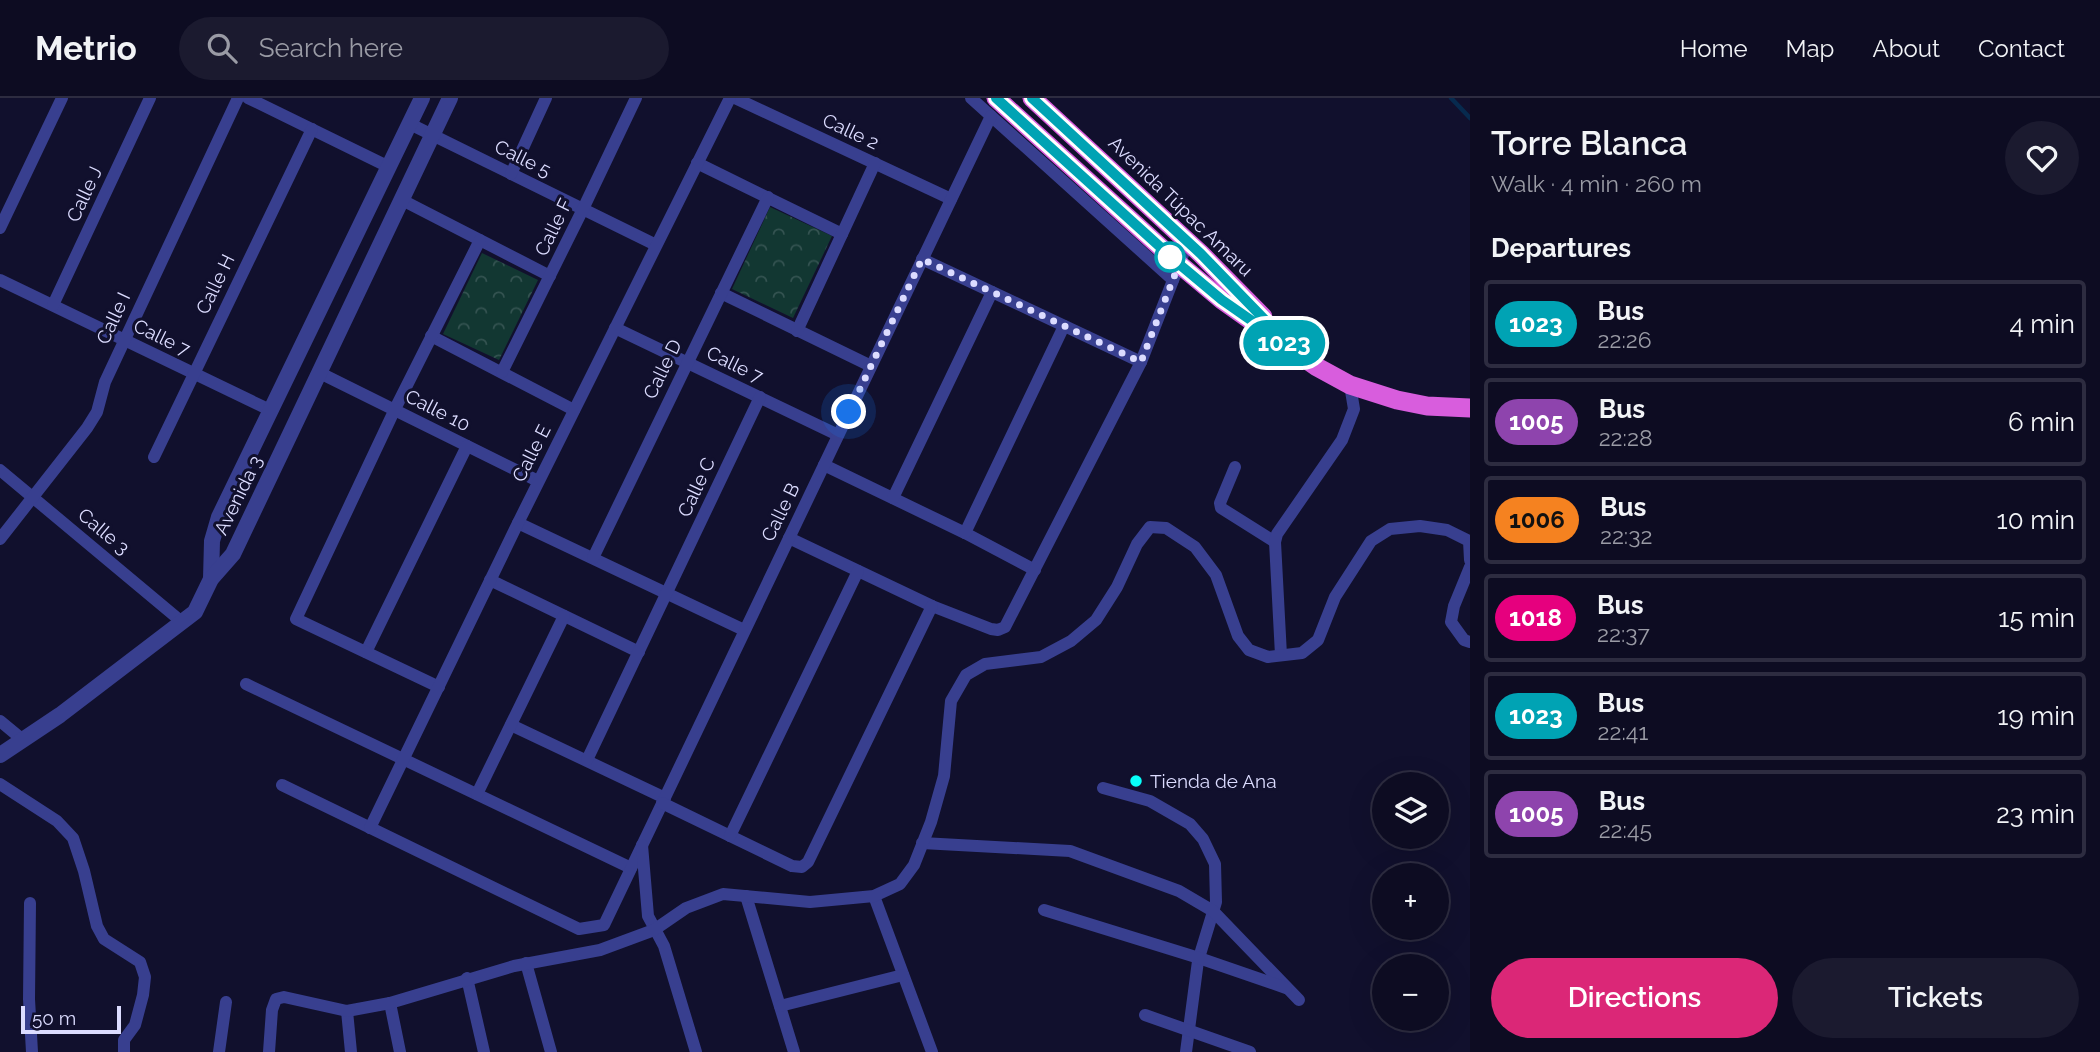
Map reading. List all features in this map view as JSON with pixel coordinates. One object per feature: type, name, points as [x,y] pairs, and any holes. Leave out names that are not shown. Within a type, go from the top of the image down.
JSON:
[{"type":"highway","name":"Avenida Túpac Amaru","points":[[1032,98],[1188,242],[1295,351]]},
{"type":"highway","name":"Avenida Túpac Amaru","points":[[994,107],[1176,272],[1222,300],[1317,367],[1350,385],[1397,400],[1427,406],[1470,408]]},
{"type":"street","points":[[0,228],[62,98]]},
{"type":"street","name":"Calle J","points":[[53,305],[150,98]]},
{"type":"street","name":"Calle I","points":[[0,539],[97,412],[105,382],[238,98]]},
{"type":"street","points":[[248,98],[389,166]]},
{"type":"street","name":"Avenida 3","points":[[211,579],[212,541],[219,517],[422,98]]},
{"type":"street","name":"Avenida 3","points":[[211,579],[233,554],[450,98]]},
{"type":"street","points":[[511,173],[546,98]]},
{"type":"street","name":"Calle F","points":[[502,372],[636,98]]},
{"type":"street","name":"Calle E","points":[[370,828],[517,523],[697,163],[733,98]]},
{"type":"street","name":"Calle 2","points":[[733,98],[951,199]]},
{"type":"street","points":[[971,98],[994,107]]},
{"type":"street","name":"Calle B","points":[[370,828],[579,929],[604,925],[994,107]]},
{"type":"street","name":"Calle 5","points":[[410,124],[656,245]]},
{"type":"street","name":"Calle H","points":[[154,457],[312,129]]},
{"type":"street","points":[[697,163],[842,234]]},
{"type":"street","points":[[797,331],[876,163]]},
{"type":"street","name":"Calle D","points":[[593,558],[768,197]]},
{"type":"street","points":[[402,200],[550,276]]},
{"type":"street","points":[[439,687],[296,619],[394,410],[480,240]]},
{"type":"street","points":[[789,538],[932,606],[991,629],[1005,627],[1141,362],[1188,242]]},
{"type":"street","points":[[922,259],[1141,362]]},
{"type":"street","name":"Calle 7","points":[[0,280],[270,410]]},
{"type":"street","points":[[893,498],[992,292]]},
{"type":"street","points":[[721,293],[871,366]]},
{"type":"street","points":[[965,533],[1064,326]]},
{"type":"street","name":"Calle 7","points":[[615,328],[838,435]]},
{"type":"street","points":[[431,336],[574,410]]},
{"type":"street","name":"Calle 10","points":[[320,373],[538,481]]},
{"type":"street","points":[[1281,655],[1275,542],[1342,440],[1354,409],[1350,385]]},
{"type":"street","name":"Calle C","points":[[587,760],[760,397]]},
{"type":"street","points":[[366,652],[467,446]]},
{"type":"street","points":[[824,465],[1035,570]]},
{"type":"street","points":[[1235,467],[1220,503],[1222,508],[1275,542]]},
{"type":"street","name":"Calle 3","points":[[0,470],[182,622]]},
{"type":"street","points":[[517,523],[744,630]]},
{"type":"street","points":[[269,1052],[272,1010],[276,999],[284,997],[347,1011],[390,1003],[467,978],[526,963],[600,950],[654,930],[686,908],[723,894],[810,902],[874,896],[901,884],[914,865],[931,822],[944,776],[951,701],[966,675],[985,664],[1041,657],[1071,642],[1097,620],[1117,587],[1137,544],[1150,527],[1166,528],[1195,547],[1216,575],[1238,636],[1249,650],[1268,657],[1301,653],[1318,640],[1335,597],[1371,541],[1390,529],[1420,526],[1447,530],[1469,541],[1470,560]]},
{"type":"street","points":[[1470,567],[1454,606],[1451,622],[1464,640],[1470,642]]},
{"type":"street","points":[[730,836],[859,571]]},
{"type":"street","points":[[0,755],[60,715],[195,612],[211,579]]},
{"type":"street","points":[[490,580],[639,652]]},
{"type":"street","points":[[511,725],[587,760],[730,836],[792,866],[802,867],[808,862],[932,606]]},
{"type":"street","points":[[477,794],[564,616]]},
{"type":"street","points":[[246,684],[631,868]]},
{"type":"street","points":[[0,721],[23,740]]},
{"type":"street","points":[[0,785],[57,821],[72,838],[84,871],[97,926],[104,939],[139,962],[145,977],[135,1025],[124,1040],[124,1052]]},
{"type":"street","points":[[282,785],[370,828]]},
{"type":"street","points":[[1103,788],[1150,801],[1190,824],[1203,839],[1215,864],[1216,902],[1199,958],[1186,1052]]},
{"type":"street","points":[[922,843],[1070,851],[1179,891],[1213,911],[1299,1000]]},
{"type":"street","points":[[642,844],[648,915],[664,946],[696,1052]]},
{"type":"street","points":[[746,896],[794,1052]]},
{"type":"street","points":[[874,896],[932,1052]]},
{"type":"street","points":[[30,902],[29,999],[32,1052]]},
{"type":"street","points":[[1044,910],[1288,989]]},
{"type":"street","points":[[526,963],[551,1052]]},
{"type":"street","points":[[780,1006],[903,975]]},
{"type":"street","points":[[467,978],[484,1052]]},
{"type":"street","points":[[219,1052],[226,1002]]},
{"type":"street","points":[[390,1003],[400,1052]]},
{"type":"street","points":[[347,1011],[351,1052]]},
{"type":"street","points":[[1145,1015],[1250,1052]]},
{"type":"green space","points":[[770,207],[832,236],[793,318],[732,289]]},
{"type":"green space","points":[[482,253],[538,280],[499,360],[443,334]]},
{"type":"waterway","points":[[1451,98],[1470,118]]},
{"type":"bus line","name":"1023","points":[[996,98],[1179,264],[1222,300],[1295,351],[1201,254],[1032,98]]},
{"type":"place","name":"Tienda de Ana","points":[[1136,781]]},
{"type":"route","points":[[849,412],[922,259],[1141,362],[1179,264],[1170,257]]}]
